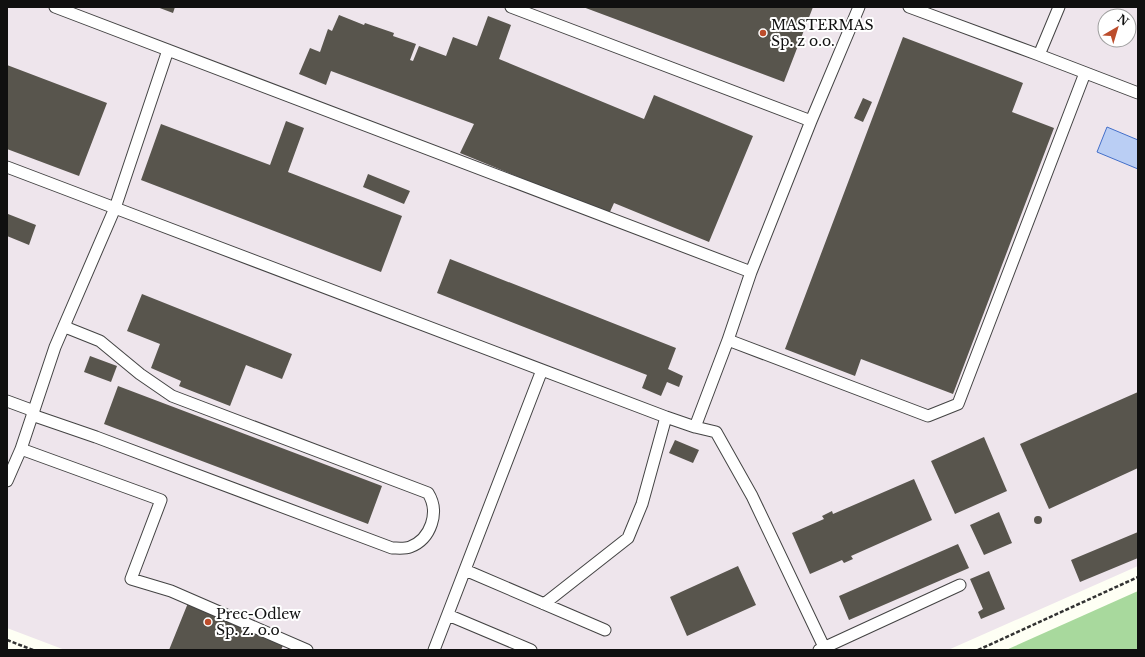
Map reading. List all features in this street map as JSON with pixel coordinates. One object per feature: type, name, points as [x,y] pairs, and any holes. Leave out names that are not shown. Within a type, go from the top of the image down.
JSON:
[{"type":"lane","points":[[55,7],[751,272]]},
{"type":"lane","points":[[512,7],[811,121]]},
{"type":"lane","points":[[695,427],[728,340],[751,272],[811,121],[859,7]]},
{"type":"lane","points":[[909,7],[1138,93]]},
{"type":"lane","points":[[1039,55],[1058,7]]},
{"type":"lane","points":[[7,481],[21,449],[55,347],[114,208],[168,50]]},
{"type":"lane","points":[[728,340],[928,416],[958,404],[1085,73]]},
{"type":"lane","points":[[7,167],[666,417],[695,427],[716,432],[752,496],[821,649],[960,585]]},
{"type":"lane","points":[[7,401],[33,413],[392,548],[408,548],[417,544],[430,530],[434,508],[428,493],[172,396],[140,374],[100,341],[64,326]]},
{"type":"lane","points":[[434,650],[542,370]]},
{"type":"lane","points":[[544,604],[628,538],[642,504],[666,417]]},
{"type":"lane","points":[[21,449],[161,500],[131,579],[171,591],[307,650]]},
{"type":"lane","points":[[465,570],[605,630]]},
{"type":"lane","points":[[448,615],[531,650]]},
{"type":"path","points":[[978,650],[1138,577]]},
{"type":"path","points":[[7,640],[33,650]]},
{"type":"shaded area","points":[[7,7],[1138,7],[1138,566],[948,650],[65,650],[7,628]]},
{"type":"green space","points":[[1138,591],[1138,650],[1006,650]]},
{"type":"water","points":[[1107,127],[1138,140],[1138,169],[1097,152]]},
{"type":"building","points":[[157,7],[175,7],[173,13]]},
{"type":"building","points":[[583,7],[813,7],[784,82]]},
{"type":"building","points":[[339,15],[364,25],[365,23],[394,33],[393,36],[416,44],[410,60],[413,61],[419,46],[446,56],[453,37],[477,46],[488,16],[511,25],[499,59],[644,119],[654,95],[753,136],[709,242],[614,203],[609,214],[460,153],[474,124],[331,71],[326,85],[299,74],[310,48],[320,52],[328,29],[332,31]]},
{"type":"building","points":[[903,37],[1023,83],[1012,112],[1054,128],[953,394],[861,359],[855,376],[785,349]]},
{"type":"building","points":[[7,65],[107,103],[79,176],[7,149]]},
{"type":"building","points":[[863,98],[872,102],[863,122],[854,118]]},
{"type":"building","points":[[286,121],[304,128],[288,172],[402,216],[381,272],[141,180],[161,124],[270,165]]},
{"type":"building","points":[[368,174],[410,191],[404,204],[363,187]]},
{"type":"building","points":[[8,214],[36,225],[29,245],[7,236]]},
{"type":"building","points":[[450,259],[676,348],[668,369],[683,376],[679,387],[667,382],[661,396],[642,388],[647,375],[437,293]]},
{"type":"building","points":[[142,294],[292,354],[282,379],[246,365],[230,406],[179,386],[181,381],[151,368],[160,344],[127,331]]},
{"type":"building","points":[[90,356],[117,366],[111,382],[84,372]]},
{"type":"building","points":[[118,386],[382,486],[368,524],[104,424]]},
{"type":"building","points":[[1138,392],[1138,468],[1049,509],[1020,444]]},
{"type":"building","points":[[984,437],[1007,491],[955,514],[931,461]]},
{"type":"building","points":[[675,440],[699,450],[693,463],[669,453]]},
{"type":"building","points":[[914,479],[932,520],[851,556],[853,559],[844,563],[842,560],[810,574],[792,533],[824,519],[822,516],[832,511],[833,514]]},
{"type":"building","points":[[999,512],[1012,543],[984,555],[970,525]]},
{"type":"building","points":[[1036,516],[1040,516],[1042,520],[1040,524],[1036,524],[1034,522],[1034,518]]},
{"type":"building","points":[[1138,532],[1138,558],[1080,582],[1071,560]]},
{"type":"building","points":[[958,544],[969,568],[849,620],[839,596]]},
{"type":"building","points":[[738,566],[756,605],[687,636],[670,597]]},
{"type":"building","points":[[989,571],[1005,609],[981,619],[978,612],[983,609],[970,579]]},
{"type":"building","name":"Prec-Odlew Sp. z. o.o","points":[[188,603],[285,641],[281,650],[169,650]]},
{"type":"place","name":"MASTERMAS Sp. z o.o.","points":[[763,33]]},
{"type":"place","name":"Prec-Odlew Sp. z. o.o","points":[[208,622]]}]
